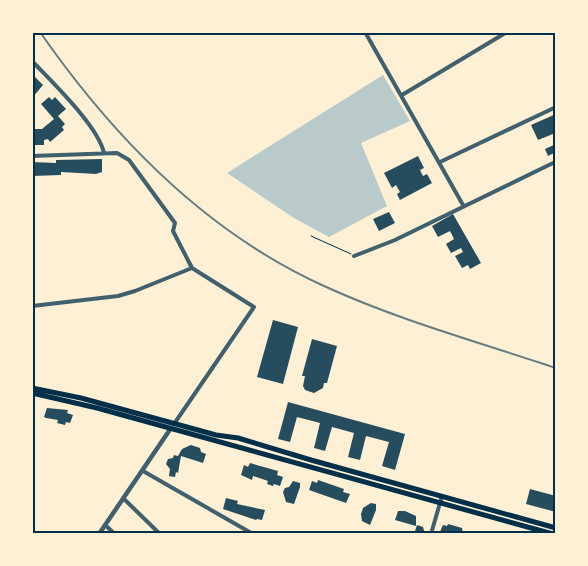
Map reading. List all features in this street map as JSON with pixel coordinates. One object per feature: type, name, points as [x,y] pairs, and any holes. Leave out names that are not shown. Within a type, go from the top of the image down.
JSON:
[{"type":"main road","points":[[32,388],[81,398],[173,426],[441,500],[553,534]]},
{"type":"main road","points":[[32,393],[173,426]]},
{"type":"main road","points":[[441,500],[556,528]]},
{"type":"street","points":[[402,95],[507,32]]},
{"type":"street","points":[[365,33],[440,162],[462,205]]},
{"type":"street","points":[[32,61],[82,116],[102,143],[104,153]]},
{"type":"street","points":[[440,162],[556,107]]},
{"type":"street","points":[[32,156],[118,153],[129,160],[175,222],[173,231],[192,268],[254,307],[99,534]]},
{"type":"street","points":[[354,256],[395,240],[462,205],[553,163]]},
{"type":"street","points":[[32,306],[118,296],[192,268]]},
{"type":"street","points":[[142,471],[253,534]]},
{"type":"street","points":[[124,499],[160,534]]},
{"type":"street","points":[[431,534],[441,500]]},
{"type":"street","points":[[106,525],[115,534]]},
{"type":"path","points":[[311,236],[354,256]]},
{"type":"shaded area","points":[[383,75],[410,121],[361,143],[387,206],[329,237],[294,218],[227,173]]},
{"type":"building","points":[[35,77],[43,85],[32,98],[32,79]]},
{"type":"building","points":[[49,97],[52,100],[55,97],[66,109],[58,116],[65,124],[62,127],[64,130],[50,142],[48,139],[44,140],[44,145],[32,145],[32,129],[42,129],[54,119],[41,104]]},
{"type":"building","points":[[556,114],[556,138],[553,134],[538,140],[531,125]]},
{"type":"building","points":[[556,144],[556,152],[548,156],[545,149]]},
{"type":"building","points":[[418,156],[424,168],[420,170],[423,176],[427,174],[432,183],[400,200],[397,194],[400,192],[396,185],[392,188],[384,173]]},
{"type":"building","points":[[102,159],[102,172],[96,174],[61,172],[61,175],[32,176],[32,162],[56,163],[56,160]]},
{"type":"building","points":[[389,212],[395,223],[379,231],[373,219]]},
{"type":"building","points":[[453,214],[481,263],[470,269],[468,265],[462,268],[455,256],[463,252],[461,248],[451,253],[446,244],[454,239],[450,231],[438,237],[432,226]]},
{"type":"building","points":[[273,320],[298,327],[283,384],[257,377]]},
{"type":"building","points":[[312,339],[337,346],[327,383],[324,383],[323,388],[314,393],[305,390],[303,386],[305,376],[302,376]]},
{"type":"building","points":[[288,402],[405,434],[395,470],[382,466],[389,442],[366,436],[360,460],[348,457],[354,433],[332,427],[325,451],[314,448],[320,423],[297,417],[290,442],[278,439]]},
{"type":"building","points":[[47,408],[68,410],[67,413],[73,415],[70,423],[66,422],[65,425],[57,423],[58,420],[44,417]]},
{"type":"building","points":[[191,445],[200,448],[201,452],[206,454],[203,463],[181,456],[178,473],[176,472],[175,477],[169,476],[170,469],[166,464],[168,459],[173,458],[174,455],[178,456],[182,449]]},
{"type":"building","points":[[250,463],[278,471],[277,475],[283,477],[280,486],[267,484],[268,481],[253,476],[252,480],[241,475],[244,465],[248,467]]},
{"type":"building","points":[[318,480],[344,489],[343,492],[350,494],[346,503],[309,490],[312,481],[317,483]]},
{"type":"building","points":[[293,481],[300,483],[294,504],[286,502],[283,492]]},
{"type":"building","points":[[530,489],[556,496],[556,512],[526,504]]},
{"type":"building","points":[[226,498],[238,501],[237,504],[265,510],[262,520],[256,520],[223,509]]},
{"type":"building","points":[[371,503],[376,504],[376,510],[370,525],[362,521],[361,514],[363,508]]},
{"type":"building","points":[[398,511],[405,511],[416,516],[416,526],[395,520]]},
{"type":"building","points":[[448,524],[462,528],[463,534],[439,534],[443,525],[447,526]]},
{"type":"building","points":[[417,525],[423,527],[425,534],[414,534]]},
{"type":"railway","points":[[40,32],[68,71],[131,145],[202,210],[241,239],[281,264],[324,286],[380,310],[556,368]]}]
